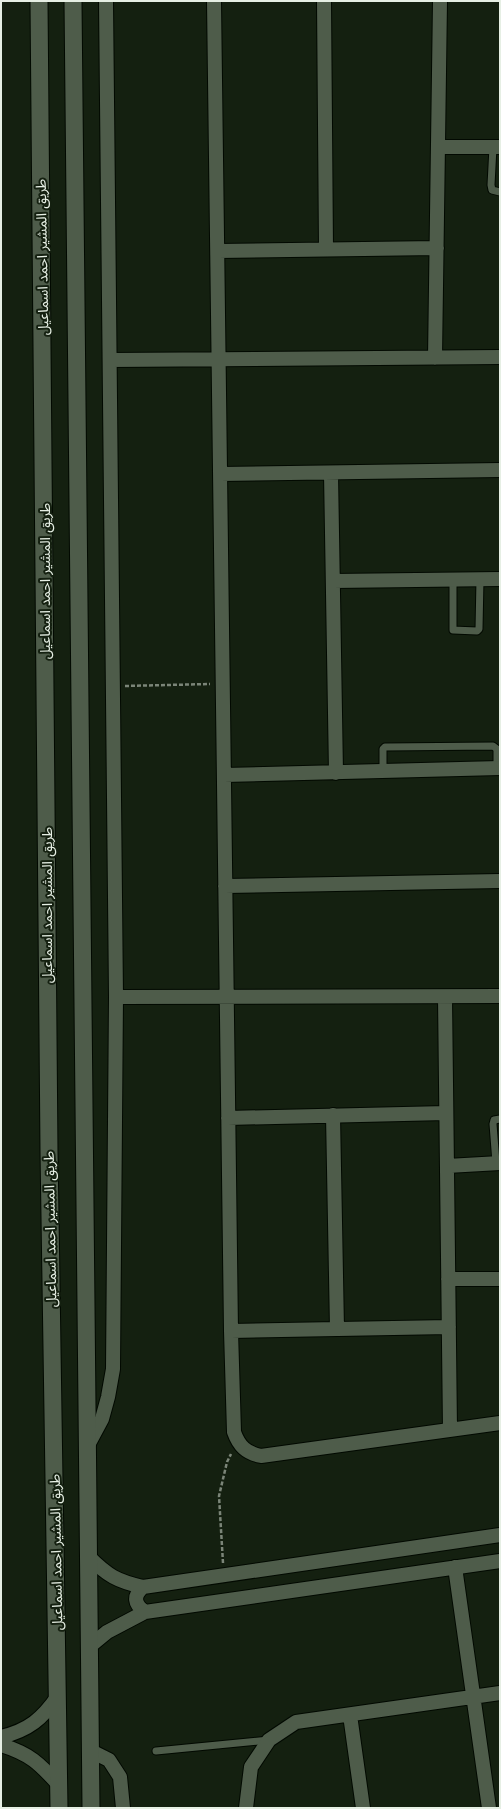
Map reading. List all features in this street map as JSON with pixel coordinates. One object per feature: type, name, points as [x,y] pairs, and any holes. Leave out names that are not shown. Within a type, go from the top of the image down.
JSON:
[{"type":"street","name":"طريق المشير احمد اسماعيل","points":[[39,1],[48,1144],[59,1808]]},
{"type":"street","points":[[73,1],[91,1808]]},
{"type":"street","points":[[87,1447],[102,1419],[113,1369],[116,997],[106,1]]},
{"type":"street","points":[[214,1],[228,1118],[234,1432],[237,1441],[247,1452],[262,1456],[500,1423]]},
{"type":"street","points":[[324,1],[326,249]]},
{"type":"street","points":[[435,358],[440,1]]},
{"type":"street","points":[[438,147],[496,147]]},
{"type":"street","points":[[218,251],[437,248]]},
{"type":"street","points":[[110,360],[500,357]]},
{"type":"street","points":[[220,474],[500,470]]},
{"type":"street","points":[[331,473],[336,772]]},
{"type":"street","points":[[333,582],[500,579]]},
{"type":"street","points":[[224,775],[498,768]]},
{"type":"street","points":[[226,886],[500,881]]},
{"type":"street","points":[[116,997],[500,996]]},
{"type":"street","points":[[445,997],[450,1430]]},
{"type":"street","points":[[228,1118],[446,1113]]},
{"type":"street","points":[[333,1116],[337,1329]]},
{"type":"street","points":[[447,1166],[498,1163]]},
{"type":"street","points":[[448,1280],[500,1279]]},
{"type":"street","points":[[231,1331],[449,1327]]},
{"type":"street","points":[[89,1557],[104,1572],[122,1583],[143,1587],[500,1535]]},
{"type":"street","points":[[90,1646],[107,1632],[145,1612],[500,1561]]},
{"type":"street","points":[[455,1567],[489,1808]]},
{"type":"street","points":[[143,1587],[137,1592],[136,1600],[138,1607],[145,1612]]},
{"type":"street","points":[[246,1808],[251,1767],[269,1740],[296,1722],[500,1693]]},
{"type":"street","points":[[1,1737],[21,1731],[31,1725],[42,1716],[58,1696]]},
{"type":"street","points":[[350,1715],[363,1808]]},
{"type":"street","points":[[1,1745],[27,1755],[37,1762],[59,1785]]},
{"type":"street","points":[[90,1751],[109,1760],[120,1777],[123,1808]]},
{"type":"lane","points":[[496,147],[491,186],[492,190],[500,192]]},
{"type":"lane","points":[[453,580],[453,630],[477,631],[479,629],[480,579]]},
{"type":"lane","points":[[383,771],[383,749],[385,747],[493,746],[497,749],[498,768]]},
{"type":"lane","points":[[498,1163],[494,1120],[500,1119]]},
{"type":"lane","points":[[156,1751],[269,1740]]},
{"type":"path","points":[[113,686],[223,684]]},
{"type":"path","points":[[224,1575],[219,1496],[227,1462],[237,1441]]}]
